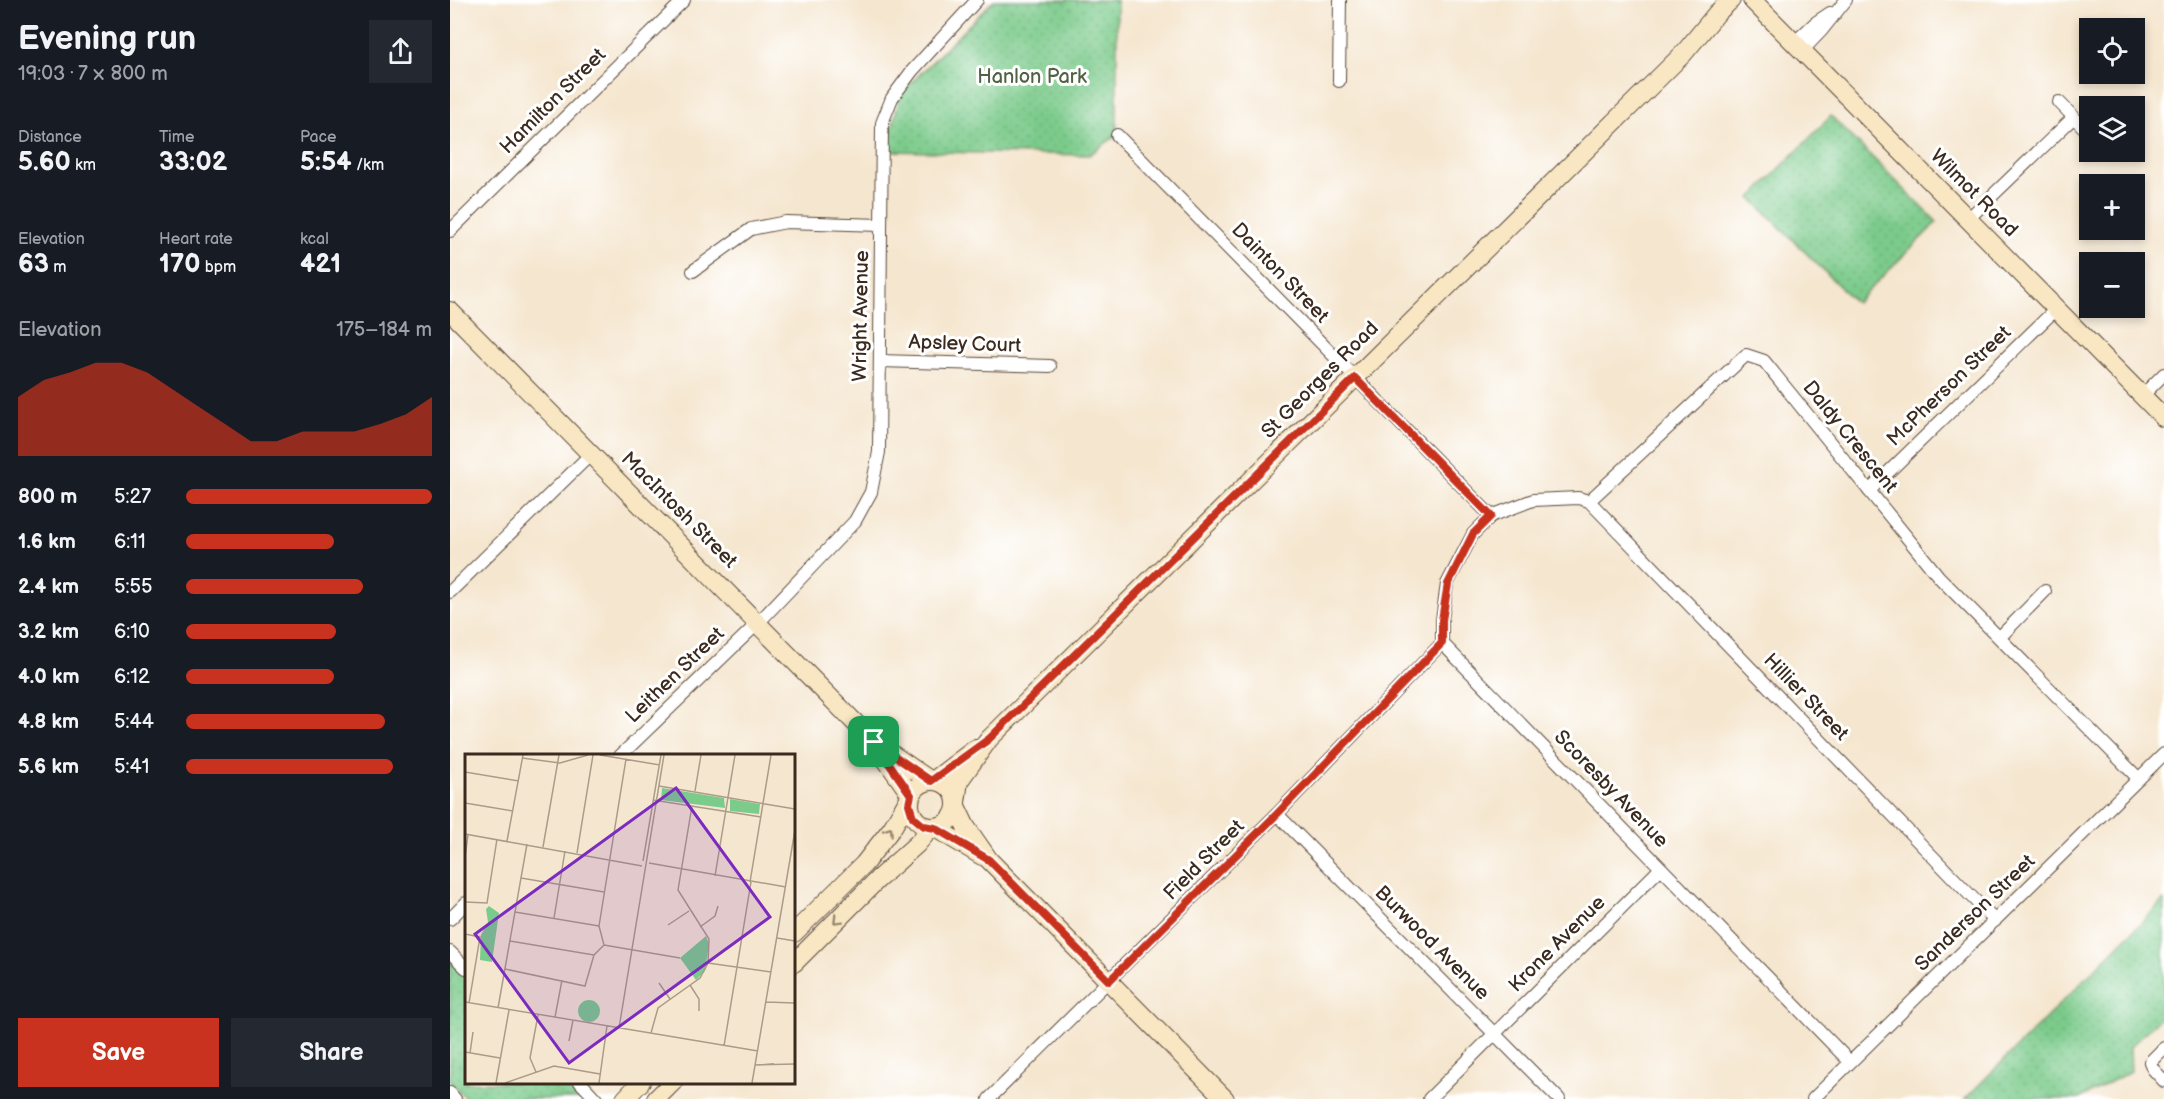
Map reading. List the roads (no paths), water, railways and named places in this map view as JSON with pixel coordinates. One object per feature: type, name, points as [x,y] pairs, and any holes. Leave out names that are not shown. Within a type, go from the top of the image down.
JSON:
[{"type":"street","name":"Hamilton Street","points":[[450,231],[684,0]]},
{"type":"street","name":"Wright Avenue","points":[[758,623],[855,522],[871,492],[879,452],[882,123],[892,98],[912,71],[977,0]]},
{"type":"street","points":[[1339,81],[1340,0]]},
{"type":"street","name":"St Georges Road","points":[[932,781],[989,739],[1684,53],[1731,0]]},
{"type":"street","name":"St Georges Road","points":[[1684,53],[1750,0]]},
{"type":"street","name":"Wilmot Road","points":[[1750,0],[2164,418]]},
{"type":"street","points":[[1798,47],[1815,23],[1842,4]]},
{"type":"street","points":[[2059,102],[2079,122]]},
{"type":"street","points":[[1968,219],[2074,117]]},
{"type":"street","name":"Dainton Street","points":[[1117,135],[1491,516]]},
{"type":"street","points":[[693,271],[751,229],[786,222],[881,225]]},
{"type":"street","name":"McPherson Street","points":[[1869,491],[2056,309]]},
{"type":"street","name":"MacIntosh Street","points":[[450,311],[874,742],[910,796]]},
{"type":"street","name":"Daldy Crescent","points":[[1589,501],[1746,355],[1764,361],[1939,577],[2139,779]]},
{"type":"street","name":"Apsley Court","points":[[880,361],[1050,366]]},
{"type":"street","points":[[2142,396],[2164,374]]},
{"type":"street","points":[[450,592],[591,454]]},
{"type":"street","points":[[1442,643],[1442,620],[1448,584],[1473,534],[1491,516],[1533,500],[1578,498],[1589,501]]},
{"type":"street","name":"Hillier Street","points":[[1589,501],[1995,921]]},
{"type":"street","points":[[2000,637],[2045,591]]},
{"type":"street","name":"Leithen Street","points":[[622,754],[758,623]]},
{"type":"street","name":"Field Street","points":[[989,1099],[1277,814],[1442,643]]},
{"type":"street","name":"Scoresby Avenue","points":[[1442,643],[1850,1062]]},
{"type":"street","name":"St Georges Road","points":[[956,804],[959,781],[989,739]]},
{"type":"street","name":"MacIntosh Street","points":[[874,742],[932,781]]},
{"type":"street","name":"Sanderson Street","points":[[1813,1099],[2164,754]]},
{"type":"street","points":[[795,932],[864,864],[919,785],[932,781],[946,784],[955,795],[956,804],[955,813],[947,823],[933,828],[795,961]]},
{"type":"street","points":[[910,796],[910,811],[913,817],[924,826],[933,828],[989,860]]},
{"type":"street","points":[[956,804],[966,827],[989,860],[1225,1099]]},
{"type":"street","name":"Burwood Avenue","points":[[1277,814],[1559,1099]]},
{"type":"street","name":"Krone Avenue","points":[[1429,1099],[1661,868]]},
{"type":"street","points":[[450,919],[465,904]]},
{"type":"street","points":[[450,952],[465,967]]},
{"type":"street","points":[[2164,1048],[2150,1062],[2152,1069],[2164,1081]]},
{"type":"street","points":[[581,1084],[596,1099]]},
{"type":"street","points":[[625,1099],[641,1084]]},
{"type":"street","points":[[656,1099],[672,1084]]},
{"type":"street","points":[[450,1093],[455,1099]]},
{"type":"park label","name":"Hanlon Park","points":[[1032,77]]}]
